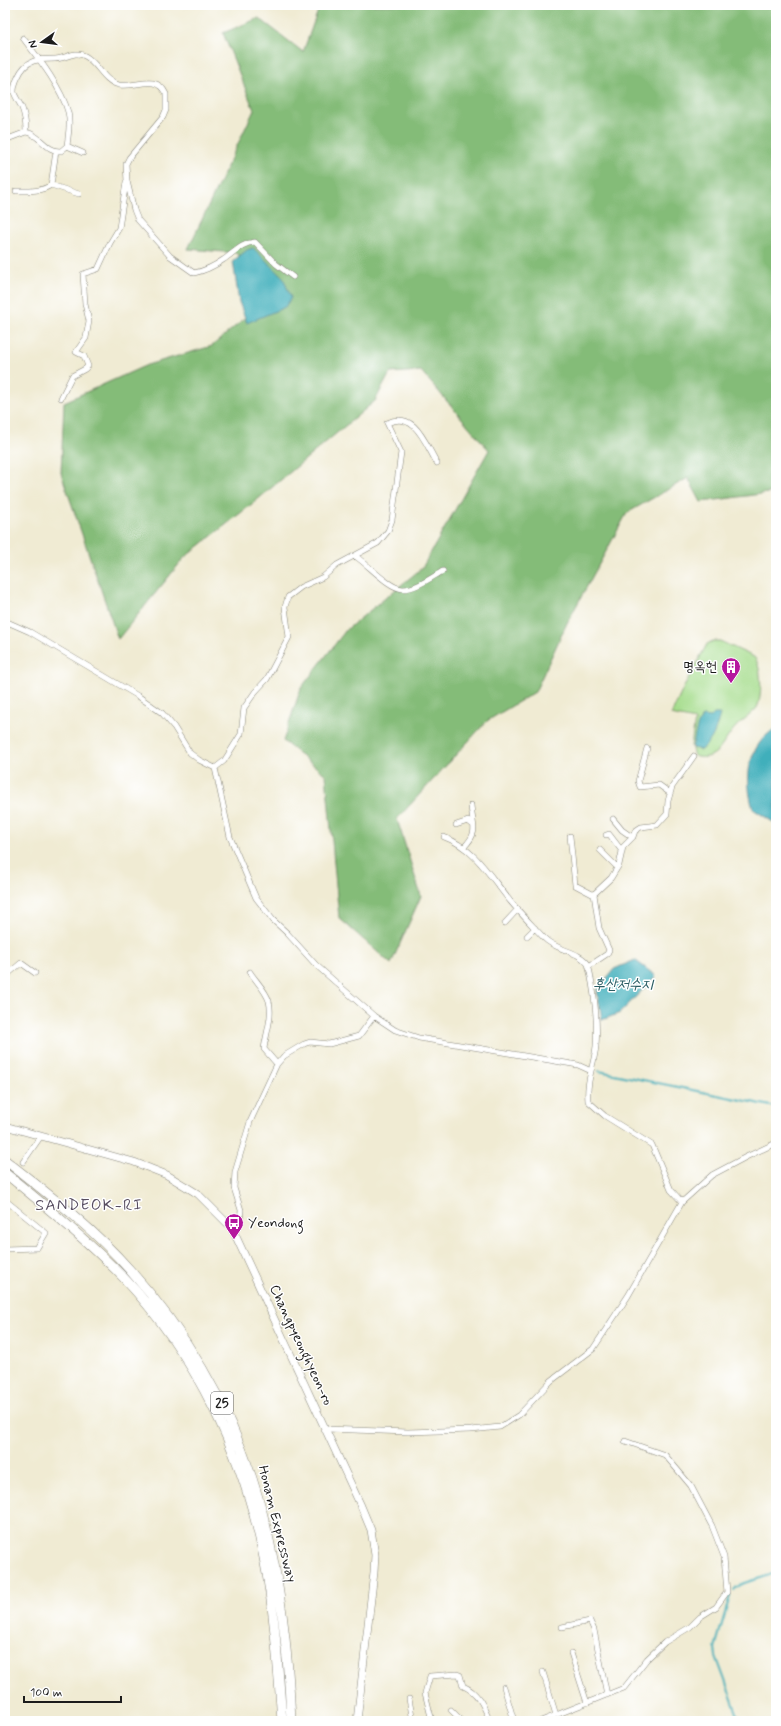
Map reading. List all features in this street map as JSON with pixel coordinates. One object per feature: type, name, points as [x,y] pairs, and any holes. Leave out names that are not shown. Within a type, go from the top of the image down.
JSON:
[{"type":"highway","name":"Honam Expressway","points":[[5,1160],[65,1209],[128,1268],[161,1305],[216,1391],[250,1468],[273,1555],[285,1632],[292,1721]]},
{"type":"highway","name":"Honam Expressway","points":[[5,1173],[50,1209],[90,1244],[124,1278],[173,1340],[210,1401],[241,1472],[264,1558],[272,1606],[282,1721]]},
{"type":"main road","name":"Changpyeonghyeon-ro","points":[[5,1126],[134,1162],[167,1175],[198,1194],[232,1228],[326,1429],[370,1530],[375,1555],[357,1721]]},
{"type":"street","points":[[5,140],[26,132],[31,133],[47,147],[56,151],[65,149],[67,146],[68,112],[58,90],[39,58],[23,38]]},
{"type":"street","points":[[26,132],[23,109],[14,92],[16,82],[25,65],[39,58],[56,59],[73,54],[81,54],[92,61],[106,77],[116,84],[123,85],[153,82],[164,90],[166,102],[163,117],[129,158],[126,164],[127,181],[138,220],[155,237],[170,256],[194,273],[207,270],[222,261],[246,242],[255,242],[276,264],[293,277]]},
{"type":"street","points":[[67,146],[83,153]]},
{"type":"street","points":[[51,185],[56,151]]},
{"type":"street","points":[[61,398],[72,376],[88,366],[84,356],[76,352],[86,338],[89,321],[85,304],[83,274],[98,269],[119,228],[127,181]]},
{"type":"street","points":[[16,191],[32,191],[46,188],[51,185],[79,194]]},
{"type":"street","points":[[215,768],[224,762],[241,734],[244,708],[254,692],[267,679],[289,637],[286,607],[288,597],[301,588],[323,577],[337,565],[378,543],[388,531],[392,520],[401,452],[387,423],[397,418],[407,421],[417,430],[437,463]]},
{"type":"street","points":[[355,556],[390,584],[403,588],[417,585],[443,571]]},
{"type":"street","points":[[5,621],[30,632],[67,653],[144,700],[162,713],[174,727],[190,753],[199,760],[215,768]]},
{"type":"street","points":[[647,748],[638,781],[640,787],[659,785],[670,794]]},
{"type":"street","points":[[589,966],[607,954],[609,950],[599,928],[594,894],[611,878],[618,867],[623,847],[632,838],[635,831],[657,824],[667,814],[672,787],[694,756]]},
{"type":"street","points":[[215,768],[230,837],[256,898],[273,920],[316,965],[374,1016],[395,1030],[419,1038],[578,1065],[590,1070]]},
{"type":"street","points":[[464,847],[470,841],[475,831],[471,805]]},
{"type":"street","points":[[613,819],[622,830],[632,838]]},
{"type":"street","points":[[456,825],[468,821],[473,825]]},
{"type":"street","points":[[606,835],[609,834],[622,851]]},
{"type":"street","points":[[570,836],[575,885],[594,896]]},
{"type":"street","points":[[444,837],[453,840],[464,847],[482,865],[518,910],[546,940],[564,950],[583,957],[589,966],[597,1028],[596,1048],[590,1070],[588,1101],[605,1116],[652,1145],[671,1190],[682,1202]]},
{"type":"street","points":[[600,850],[618,867]]},
{"type":"street","points":[[505,922],[518,910]]},
{"type":"street","points":[[527,936],[535,928]]},
{"type":"street","points":[[5,981],[8,974],[22,963],[35,973]]},
{"type":"street","points":[[250,972],[269,1000],[271,1016],[266,1029],[264,1049],[277,1064]]},
{"type":"street","points":[[232,1228],[240,1221],[241,1210],[234,1188],[234,1172],[250,1122],[277,1064],[284,1056],[304,1044],[310,1042],[329,1044],[359,1036],[374,1016]]},
{"type":"street","points":[[22,1162],[41,1136]]},
{"type":"street","points":[[326,1429],[408,1432],[471,1430],[500,1427],[518,1416],[550,1382],[593,1349],[628,1296],[682,1202],[712,1175],[746,1157],[776,1144]]},
{"type":"street","points":[[5,1200],[46,1233],[37,1248],[5,1249]]},
{"type":"street","points":[[541,1721],[624,1688],[647,1659],[665,1642],[690,1627],[700,1617],[716,1607],[727,1592],[724,1557],[712,1526],[691,1486],[665,1455],[625,1441]]},
{"type":"street","points":[[562,1627],[590,1621],[594,1630],[607,1695]]},
{"type":"street","points":[[571,1653],[587,1703]]},
{"type":"street","points":[[543,1672],[556,1715]]},
{"type":"street","points":[[432,1721],[425,1693],[430,1676],[457,1674],[460,1675],[463,1686],[474,1692],[482,1703],[490,1721]]},
{"type":"street","points":[[504,1687],[514,1721]]},
{"type":"street","points":[[408,1699],[413,1721]]},
{"type":"street","points":[[451,1710],[462,1721]]},
{"type":"green space","points":[[320,5],[776,5],[776,492],[701,502],[688,478],[627,513],[567,623],[535,692],[487,721],[397,819],[421,896],[391,964],[339,918],[326,775],[283,741],[301,688],[346,630],[422,568],[489,450],[421,371],[390,373],[375,401],[257,500],[184,558],[118,639],[61,473],[64,402],[147,365],[212,346],[276,292],[236,253],[188,249],[254,110],[223,33],[259,18],[303,52]]},
{"type":"green space","points":[[713,641],[720,641],[754,657],[759,667],[761,683],[760,698],[756,709],[735,727],[718,751],[708,757],[694,756],[691,746],[695,720],[671,715],[707,644]]},
{"type":"water","points":[[253,248],[283,277],[291,298],[285,307],[247,323],[239,302],[233,261],[247,250]]},
{"type":"water","points":[[714,714],[720,714],[712,738],[701,750],[692,748],[697,727],[702,716],[711,717]]},
{"type":"water","points":[[776,728],[776,824],[753,809],[750,797],[749,774],[750,764],[759,744],[766,735]]},
{"type":"water","name":"후산저수지","points":[[635,960],[656,976],[620,1013],[602,1020],[597,990],[614,969]]},
{"type":"waterway","points":[[599,1071],[776,1107]]},
{"type":"waterway","points":[[734,1590],[742,1584],[776,1572]]},
{"type":"waterway","points":[[730,1596],[715,1648],[716,1656],[740,1721]]},
{"type":"place","name":"명옥헌","points":[[731,684]]},
{"type":"place","name":"Yeondong","points":[[234,1240]]},
{"type":"district","name":"SANDEOK-RI","points":[[89,1205]]}]
